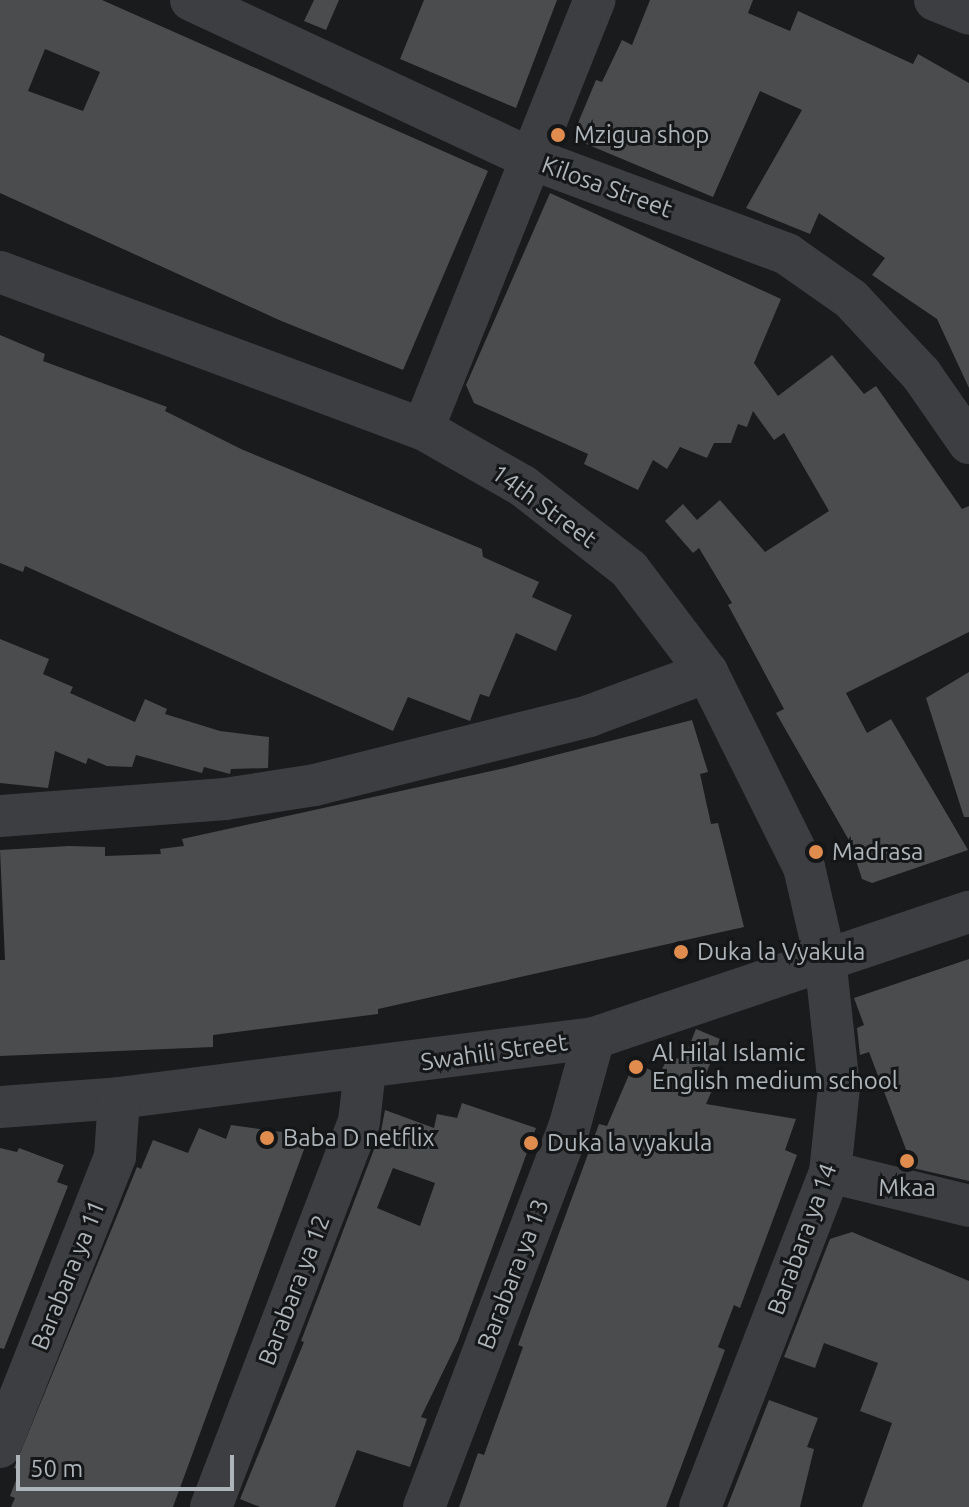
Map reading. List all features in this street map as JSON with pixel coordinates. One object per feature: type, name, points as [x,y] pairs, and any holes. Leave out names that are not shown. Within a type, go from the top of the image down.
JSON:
[{"type":"street","name":"Kilosa Street","points":[[191,0],[532,159],[787,254],[851,299],[921,374],[969,443]]},
{"type":"street","points":[[423,429],[595,0]]},
{"type":"street","points":[[935,0],[969,14]]},
{"type":"street","name":"14th Street","points":[[0,272],[423,429],[523,486],[629,569],[707,672],[804,867],[825,958]]},
{"type":"street","points":[[0,816],[225,799],[315,785],[589,716],[707,672]]},
{"type":"street","name":"Swahili Street","points":[[0,1107],[119,1098],[594,1038],[969,912]]},
{"type":"street","name":"Barabara ya 14","points":[[700,1507],[830,1172],[839,1087],[825,958]]},
{"type":"street","name":"Barabara ya 13","points":[[424,1507],[569,1128],[594,1038]]},
{"type":"street","name":"Barabara ya 12","points":[[211,1507],[359,1122],[365,1069]]},
{"type":"street","name":"Barabara ya 11","points":[[0,1447],[115,1157],[119,1098]]},
{"type":"street","points":[[830,1172],[969,1206]]},
{"type":"building","points":[[0,0],[102,0],[488,171],[403,370],[279,320],[0,193]],"holes":[[[45,49],[100,72],[83,111],[28,91]]]},
{"type":"building","points":[[314,0],[339,0],[326,30],[304,21]]},
{"type":"building","points":[[424,0],[557,0],[516,108],[400,59]]},
{"type":"building","points":[[650,0],[753,0],[748,13],[790,31],[798,11],[913,64],[918,54],[969,83],[969,388],[937,319],[872,275],[885,258],[819,213],[810,234],[746,208],[802,110],[760,91],[713,197],[584,143],[578,123],[596,80],[602,82],[622,40],[632,45]]},
{"type":"building","points":[[550,193],[781,299],[754,363],[778,396],[832,355],[864,394],[876,386],[962,509],[969,506],[969,632],[846,693],[867,733],[891,719],[968,850],[872,883],[862,879],[850,842],[776,713],[784,709],[728,605],[732,603],[699,548],[693,553],[665,521],[683,504],[697,520],[720,500],[765,552],[829,511],[784,433],[774,440],[753,411],[747,427],[738,424],[731,443],[714,443],[707,458],[680,447],[667,469],[653,460],[638,490],[584,464],[588,454],[474,403],[466,385]]},
{"type":"building","points":[[0,335],[45,354],[43,361],[167,407],[165,411],[241,449],[482,549],[483,557],[539,582],[532,597],[572,615],[556,651],[516,633],[489,697],[480,694],[470,721],[408,697],[393,731],[25,566],[23,572],[0,563]]},
{"type":"building","points":[[0,639],[49,659],[43,674],[73,687],[70,693],[135,722],[145,699],[167,709],[165,714],[220,731],[269,737],[268,768],[231,769],[230,774],[204,767],[202,773],[136,755],[132,767],[107,766],[88,758],[86,764],[55,751],[48,788],[0,783]]},
{"type":"building","points":[[969,672],[969,817],[964,817],[926,698]]},
{"type":"building","points":[[692,720],[708,772],[700,774],[711,824],[718,823],[744,927],[378,1009],[378,1014],[213,1035],[213,1047],[0,1056],[0,960],[5,960],[0,850],[69,846],[105,847],[105,856],[161,854],[160,849],[184,846],[182,839],[505,768]]},
{"type":"building","points":[[969,959],[969,1181],[913,1168],[869,1052],[860,1055],[857,1028],[864,1025],[854,998]]},
{"type":"building","points":[[696,1029],[720,1039],[706,1074],[717,1079],[706,1104],[796,1119],[785,1150],[797,1155],[740,1308],[734,1305],[718,1347],[725,1350],[666,1507],[459,1507],[478,1453],[484,1455],[523,1347],[518,1345],[599,1124],[607,1126],[634,1063],[660,1074],[669,1054],[683,1061]]},
{"type":"building","points":[[462,1103],[536,1128],[458,1341],[421,1417],[427,1419],[410,1467],[357,1450],[335,1507],[260,1507],[240,1499],[304,1342],[301,1341],[381,1131],[385,1110],[434,1128],[437,1114],[457,1118]],"holes":[[[393,1168],[435,1183],[420,1226],[377,1208]]]},
{"type":"building","points":[[231,1125],[297,1134],[306,1144],[173,1507],[11,1507],[15,1498],[10,1496],[20,1470],[14,1468],[137,1167],[141,1169],[153,1140],[188,1153],[199,1128],[226,1139]]},
{"type":"building","points":[[0,1148],[17,1152],[19,1148],[64,1165],[57,1182],[68,1186],[4,1349],[0,1348]]},
{"type":"building","points":[[852,1232],[969,1281],[969,1507],[862,1507],[892,1423],[860,1411],[878,1363],[824,1343],[815,1368],[784,1357],[830,1239]]},
{"type":"building","points":[[769,1400],[818,1418],[807,1447],[814,1449],[800,1507],[727,1507]]},
{"type":"place","name":"Mzigua shop","points":[[558,135]]},
{"type":"place","name":"Madrasa","points":[[816,852]]},
{"type":"place","name":"Duka la Vyakula","points":[[681,952]]},
{"type":"place","name":"Al Hilal Islamic English medium school","points":[[636,1067]]},
{"type":"place","name":"Baba D netflix","points":[[267,1138]]},
{"type":"place","name":"Duka la vyakula","points":[[531,1143]]},
{"type":"place","name":"Mkaa","points":[[907,1161]]}]
